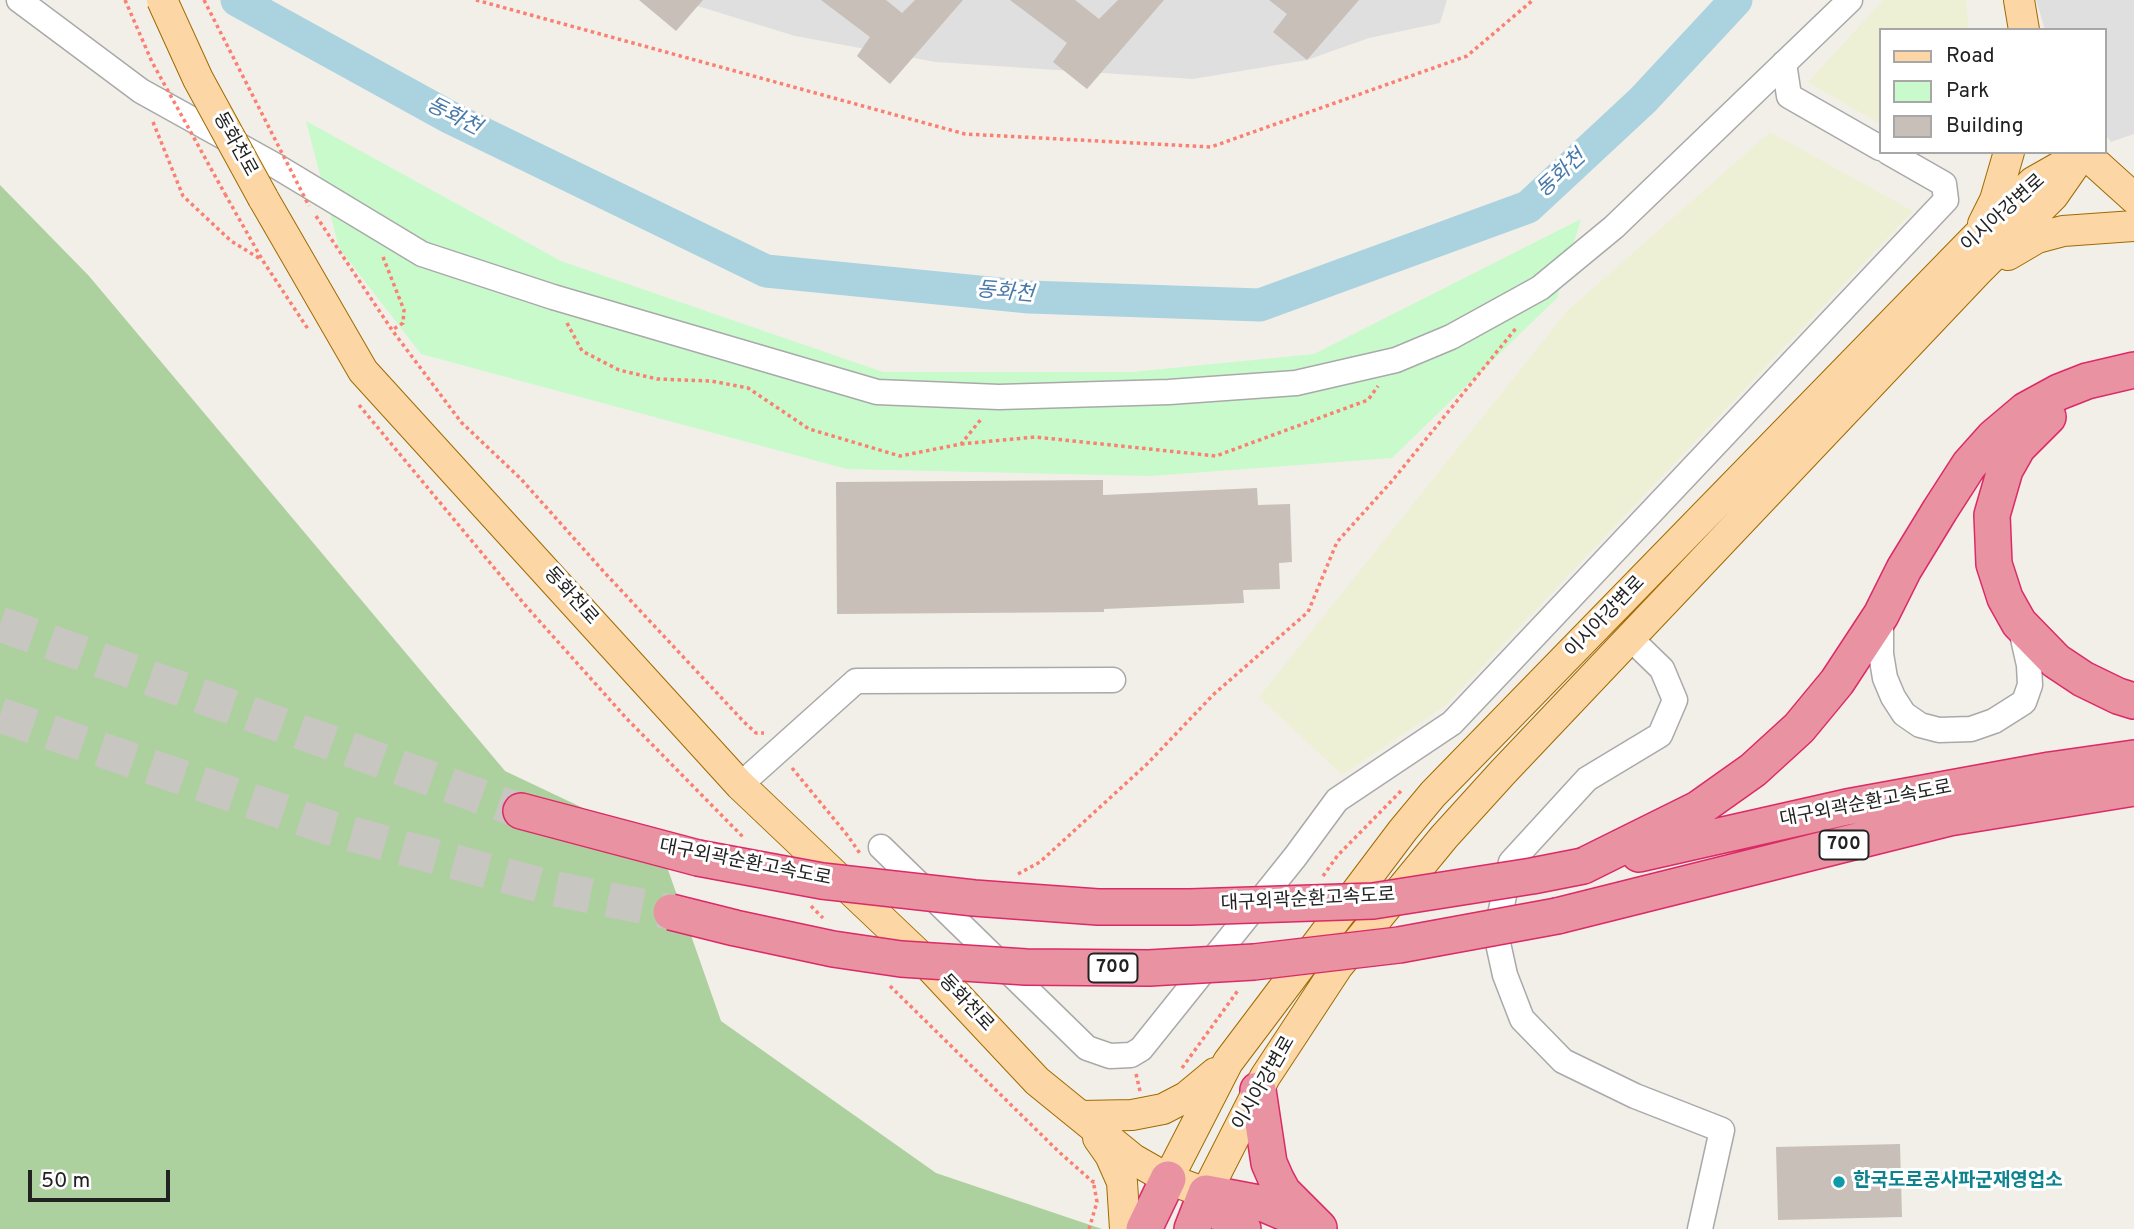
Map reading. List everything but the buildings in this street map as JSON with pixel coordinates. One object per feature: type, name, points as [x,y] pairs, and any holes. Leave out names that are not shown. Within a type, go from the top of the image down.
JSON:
[{"type":"highway","points":[[1583,866],[1699,809],[1753,771],[1799,728],[1837,682],[1881,615],[1904,569],[1940,510],[1969,465],[1994,437],[2026,411],[2059,392],[2098,378],[2134,370]]},
{"type":"highway","points":[[2134,384],[2101,390],[2052,414],[2032,430],[2005,470],[1992,515],[1993,554],[2005,598],[2019,623],[2056,661],[2082,679],[2134,701]]},
{"type":"highway","name":"대구외곽순환고속도로","points":[[521,810],[698,858],[821,881],[974,898],[1098,907],[1190,907],[1373,901],[1532,876],[1847,807],[2050,770],[2134,758]]},
{"type":"highway","name":"대구외곽순환고속도로","points":[[670,912],[833,948],[901,959],[1026,968],[1149,968],[1254,962],[1399,945],[1557,916],[1949,818],[2134,788]]},
{"type":"highway","points":[[2056,800],[2134,806]]},
{"type":"highway","points":[[1258,1090],[1269,1163],[1276,1179],[1283,1192],[1321,1228]]},
{"type":"highway","name":"이시아강변로","points":[[1144,1229],[1168,1179]]},
{"type":"highway","points":[[1206,1193],[1264,1204],[1321,1228]]},
{"type":"highway","points":[[1206,1193],[1231,1224],[1243,1229]]},
{"type":"highway","name":"이시아강변로","points":[[1192,1229],[1206,1193]]},
{"type":"main road","name":"동화천로","points":[[162,0],[198,79],[363,371],[740,785],[917,953],[1037,1081],[1081,1116]]},
{"type":"main road","points":[[2019,0],[2024,28]]},
{"type":"main road","points":[[1977,236],[1995,200],[2008,154]]},
{"type":"main road","name":"이시아강변로","points":[[1168,1179],[1228,1062],[1433,794],[1977,236],[2033,182],[2081,154]]},
{"type":"main road","name":"이시아강변로","points":[[1206,1193],[1258,1090],[1338,966],[1435,848],[1503,772],[1977,272],[2053,197],[2082,154]]},
{"type":"main road","points":[[2084,154],[2134,198]]},
{"type":"main road","points":[[1977,272],[2037,238],[2063,231],[2134,226]]},
{"type":"main road","points":[[1081,1116],[1132,1115],[1163,1109],[1186,1097],[1228,1062]]},
{"type":"main road","points":[[1081,1116],[1133,1158],[1168,1179],[1206,1193]]},
{"type":"main road","points":[[1081,1116],[1110,1155],[1122,1182],[1125,1229]]},
{"type":"street","points":[[19,0],[141,90],[276,166],[422,254],[553,297],[877,392],[999,397],[1169,392],[1296,383],[1396,360],[1451,337],[1540,288],[1614,227],[1850,0]]},
{"type":"street","points":[[1784,63],[1789,96],[1878,147]]},
{"type":"street","points":[[881,847],[1087,1048],[1110,1056],[1131,1055],[1141,1049],[1295,858],[1336,800],[1452,723],[1946,200],[1944,184],[1892,154]]},
{"type":"street","points":[[1881,615],[1881,654],[1885,678],[1893,697],[1904,714],[1920,725],[1940,730],[1971,729],[1994,721],[2024,702],[2030,685],[2029,664],[2019,623]]},
{"type":"street","points":[[1630,638],[1662,669],[1675,700],[1660,734],[1587,779],[1511,862],[1496,934],[1505,975],[1522,1019],[1563,1061],[1635,1096],[1722,1130],[1700,1229]]},
{"type":"street","points":[[740,785],[856,681],[1113,680]]},
{"type":"path","points":[[125,0],[152,62],[225,194],[263,261],[309,329]]},
{"type":"path","points":[[204,0],[309,206],[392,330],[461,422],[521,479],[744,722],[756,733],[768,734]]},
{"type":"path","points":[[476,0],[965,134],[1211,147],[1467,57],[1533,0]]},
{"type":"path","points":[[141,90],[183,196],[231,241],[263,261]]},
{"type":"path","points":[[370,223],[404,310],[403,323],[392,330]]},
{"type":"path","points":[[1009,878],[1040,862],[1147,764],[1214,694],[1308,612],[1336,542],[1392,481],[1531,310],[1540,288]]},
{"type":"path","points":[[553,297],[582,351],[619,370],[657,379],[710,381],[748,388],[809,429],[900,456],[961,444],[1035,437],[1216,456],[1368,400],[1396,360]]},
{"type":"path","points":[[961,444],[999,397]]},
{"type":"path","points":[[354,398],[525,605],[627,719],[744,838]]},
{"type":"path","points":[[802,897],[831,926]]},
{"type":"path","points":[[890,985],[1059,1152],[1093,1182]]},
{"type":"path","points":[[1131,1055],[1142,1099],[1149,1112]]},
{"type":"shaded area","points":[[678,0],[1447,0],[1440,23],[1369,38],[1307,60],[1193,79],[936,62],[795,36]]},
{"type":"shaded area","points":[[2036,0],[2134,0],[2134,134],[2111,142],[2106,136],[2106,28],[2044,28]]},
{"type":"green space","points":[[1883,0],[1966,0],[1969,28],[1878,28],[1878,123],[1808,82]]},
{"type":"green space","points":[[306,121],[561,261],[883,372],[1132,372],[1314,354],[1581,219],[1557,298],[1392,458],[1151,476],[847,469],[421,354],[339,248]]},
{"type":"green space","points":[[1770,132],[1913,211],[1445,706],[1342,775],[1259,697],[1567,311]]},
{"type":"green space","points":[[0,185],[89,276],[505,771],[659,844],[721,1021],[936,1173],[1102,1229],[0,1229]]},
{"type":"waterway","name":"동화천","points":[[237,0],[451,118],[766,271],[1029,297],[1260,305],[1528,207],[1643,100],[1736,0]]},
{"type":"tunnel","points":[[0,624],[521,811]]},
{"type":"tunnel","points":[[0,715],[333,829],[551,888],[671,912]]},
{"type":"place","name":"한국도로공사파군재영업소","points":[[1839,1182]]}]
